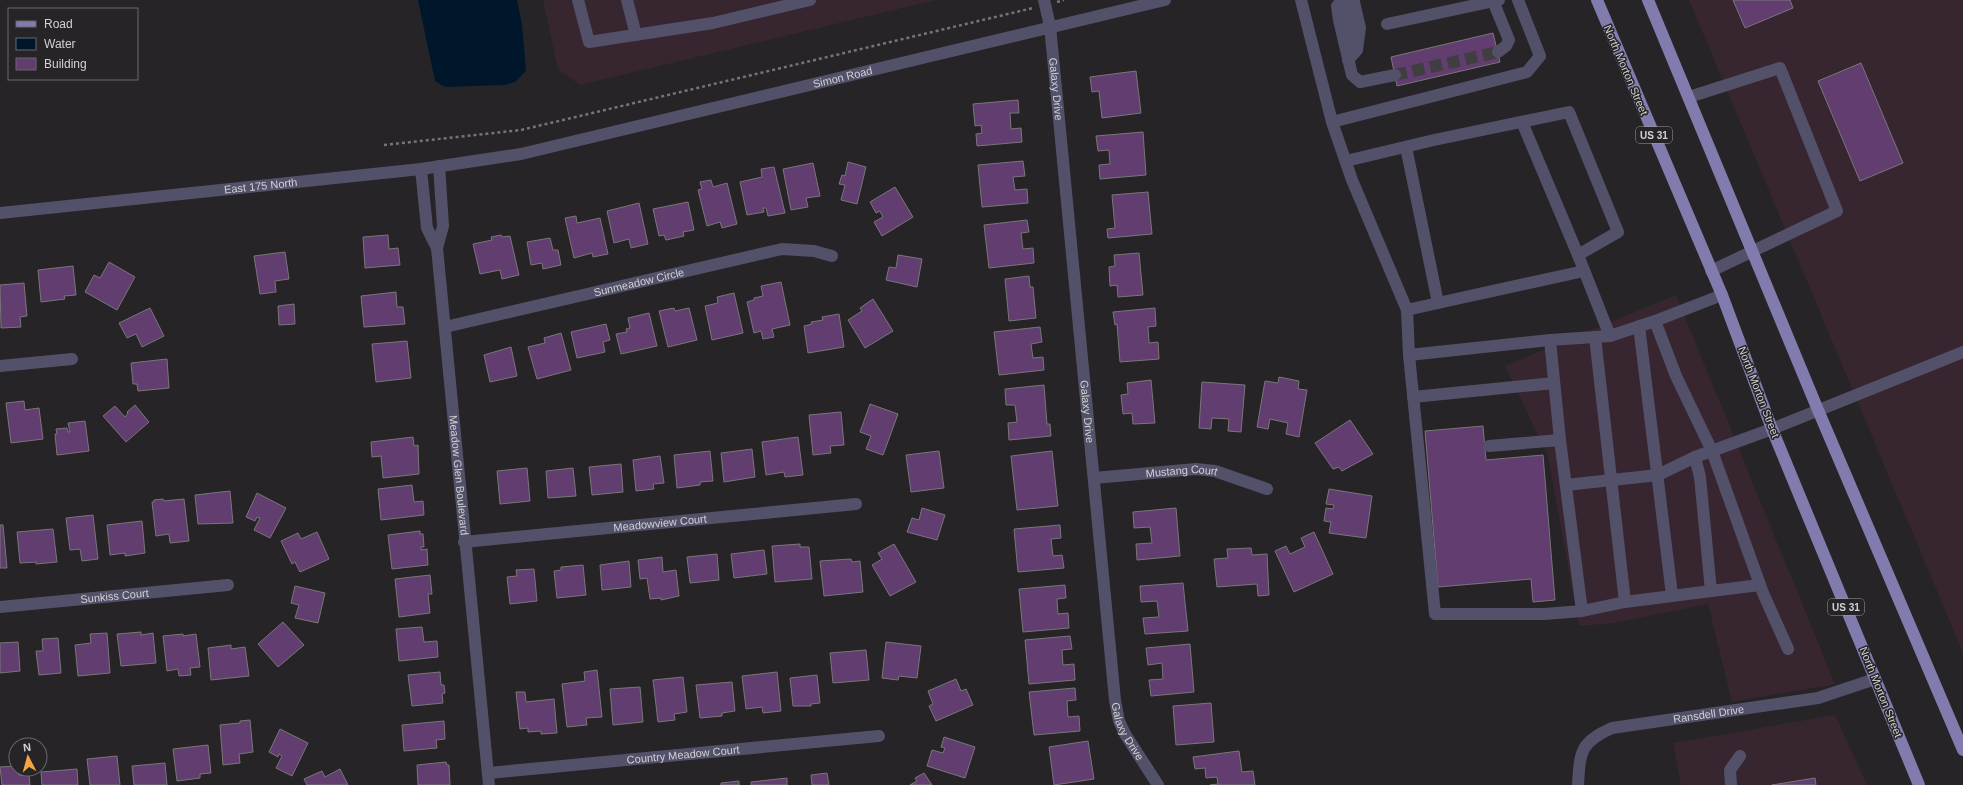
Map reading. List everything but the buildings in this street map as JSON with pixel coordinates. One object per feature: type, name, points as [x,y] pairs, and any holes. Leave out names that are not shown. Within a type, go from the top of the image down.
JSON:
[{"type":"main road","name":"North Morton Street","points":[[1596,0],[1722,295],[1772,429],[1919,785]]},
{"type":"main road","points":[[1648,0],[1754,252],[1818,410],[1963,750]]},
{"type":"street","points":[[578,0],[589,42],[713,23],[810,0]]},
{"type":"street","points":[[627,0],[636,35]]},
{"type":"street","name":"Galaxy Drive","points":[[1044,0],[1050,26],[1115,700],[1119,721],[1125,734],[1158,785]]},
{"type":"street","name":"Simon Road","points":[[521,154],[914,61],[1050,26],[1165,0]]},
{"type":"street","points":[[1301,0],[1332,122],[1346,161],[1407,310],[1413,397],[1436,614],[1544,614],[1582,611],[1672,595],[1711,592],[1760,585]]},
{"type":"street","points":[[1342,0],[1337,6],[1352,75],[1360,82],[1395,75]]},
{"type":"street","points":[[1345,0],[1353,36],[1348,60]]},
{"type":"street","points":[[1348,60],[1357,50],[1360,28],[1354,2],[1350,0]]},
{"type":"street","points":[[1332,122],[1527,72],[1540,56],[1518,0]]},
{"type":"street","points":[[1387,24],[1496,1],[1509,40],[1506,46],[1498,52]]},
{"type":"street","points":[[1689,97],[1780,68],[1837,211],[1754,252],[1711,271]]},
{"type":"street","points":[[1346,161],[1569,112],[1618,232],[1578,255]]},
{"type":"street","points":[[1522,122],[1578,255],[1610,336]]},
{"type":"street","points":[[1406,147],[1438,303]]},
{"type":"street","name":"East 175 North","points":[[0,213],[421,169],[521,154]]},
{"type":"street","points":[[437,248],[443,226],[439,166]]},
{"type":"street","name":"Meadow Glen Boulevard","points":[[421,169],[427,228],[437,248],[464,542],[488,779]]},
{"type":"street","name":"Sunmeadow Circle","points":[[445,327],[782,248],[814,251],[832,256]]},
{"type":"street","points":[[1407,310],[1584,271]]},
{"type":"street","points":[[1409,355],[1550,340],[1610,336],[1655,321],[1722,295]]},
{"type":"street","points":[[1655,321],[1676,376],[1712,450],[1760,585],[1788,648]]},
{"type":"street","points":[[1639,326],[1672,595]]},
{"type":"street","points":[[1595,337],[1626,602]]},
{"type":"street","points":[[1550,340],[1560,440],[1582,611]]},
{"type":"street","points":[[1566,485],[1658,474],[1712,450],[1772,429],[1963,352]]},
{"type":"street","points":[[0,366],[72,359]]},
{"type":"street","points":[[1413,397],[1554,383]]},
{"type":"street","points":[[1489,446],[1560,440]]},
{"type":"street","points":[[1695,457],[1700,477],[1711,592]]},
{"type":"street","name":"Mustang Court","points":[[1094,478],[1196,469],[1215,471],[1267,489]]},
{"type":"street","name":"Meadowview Court","points":[[464,542],[856,504]]},
{"type":"street","name":"Sunkiss Court","points":[[0,607],[228,585]]},
{"type":"street","name":"Ransdell Drive","points":[[1578,785],[1580,760],[1586,744],[1595,735],[1612,728],[1818,698],[1875,678]]},
{"type":"street","name":"Country Meadow Court","points":[[488,779],[879,736]]},
{"type":"street","points":[[1731,785],[1730,770],[1740,756]]},
{"type":"path","points":[[384,145],[521,130],[1010,14]]},
{"type":"shaded area","points":[[543,0],[936,0],[580,85],[558,69]]},
{"type":"shaded area","points":[[1689,0],[1963,0],[1963,653]]},
{"type":"shaded area","points":[[1676,295],[1835,684],[1732,702],[1708,604],[1615,623],[1579,626],[1548,456],[1505,366]]},
{"type":"shaded area","points":[[1835,715],[1867,785],[1681,785],[1673,743]]},
{"type":"water","points":[[418,0],[517,0],[522,24],[526,71],[515,82],[505,85],[445,87],[435,81]]},
{"type":"tunnel","points":[[1395,75],[1498,52]]}]
